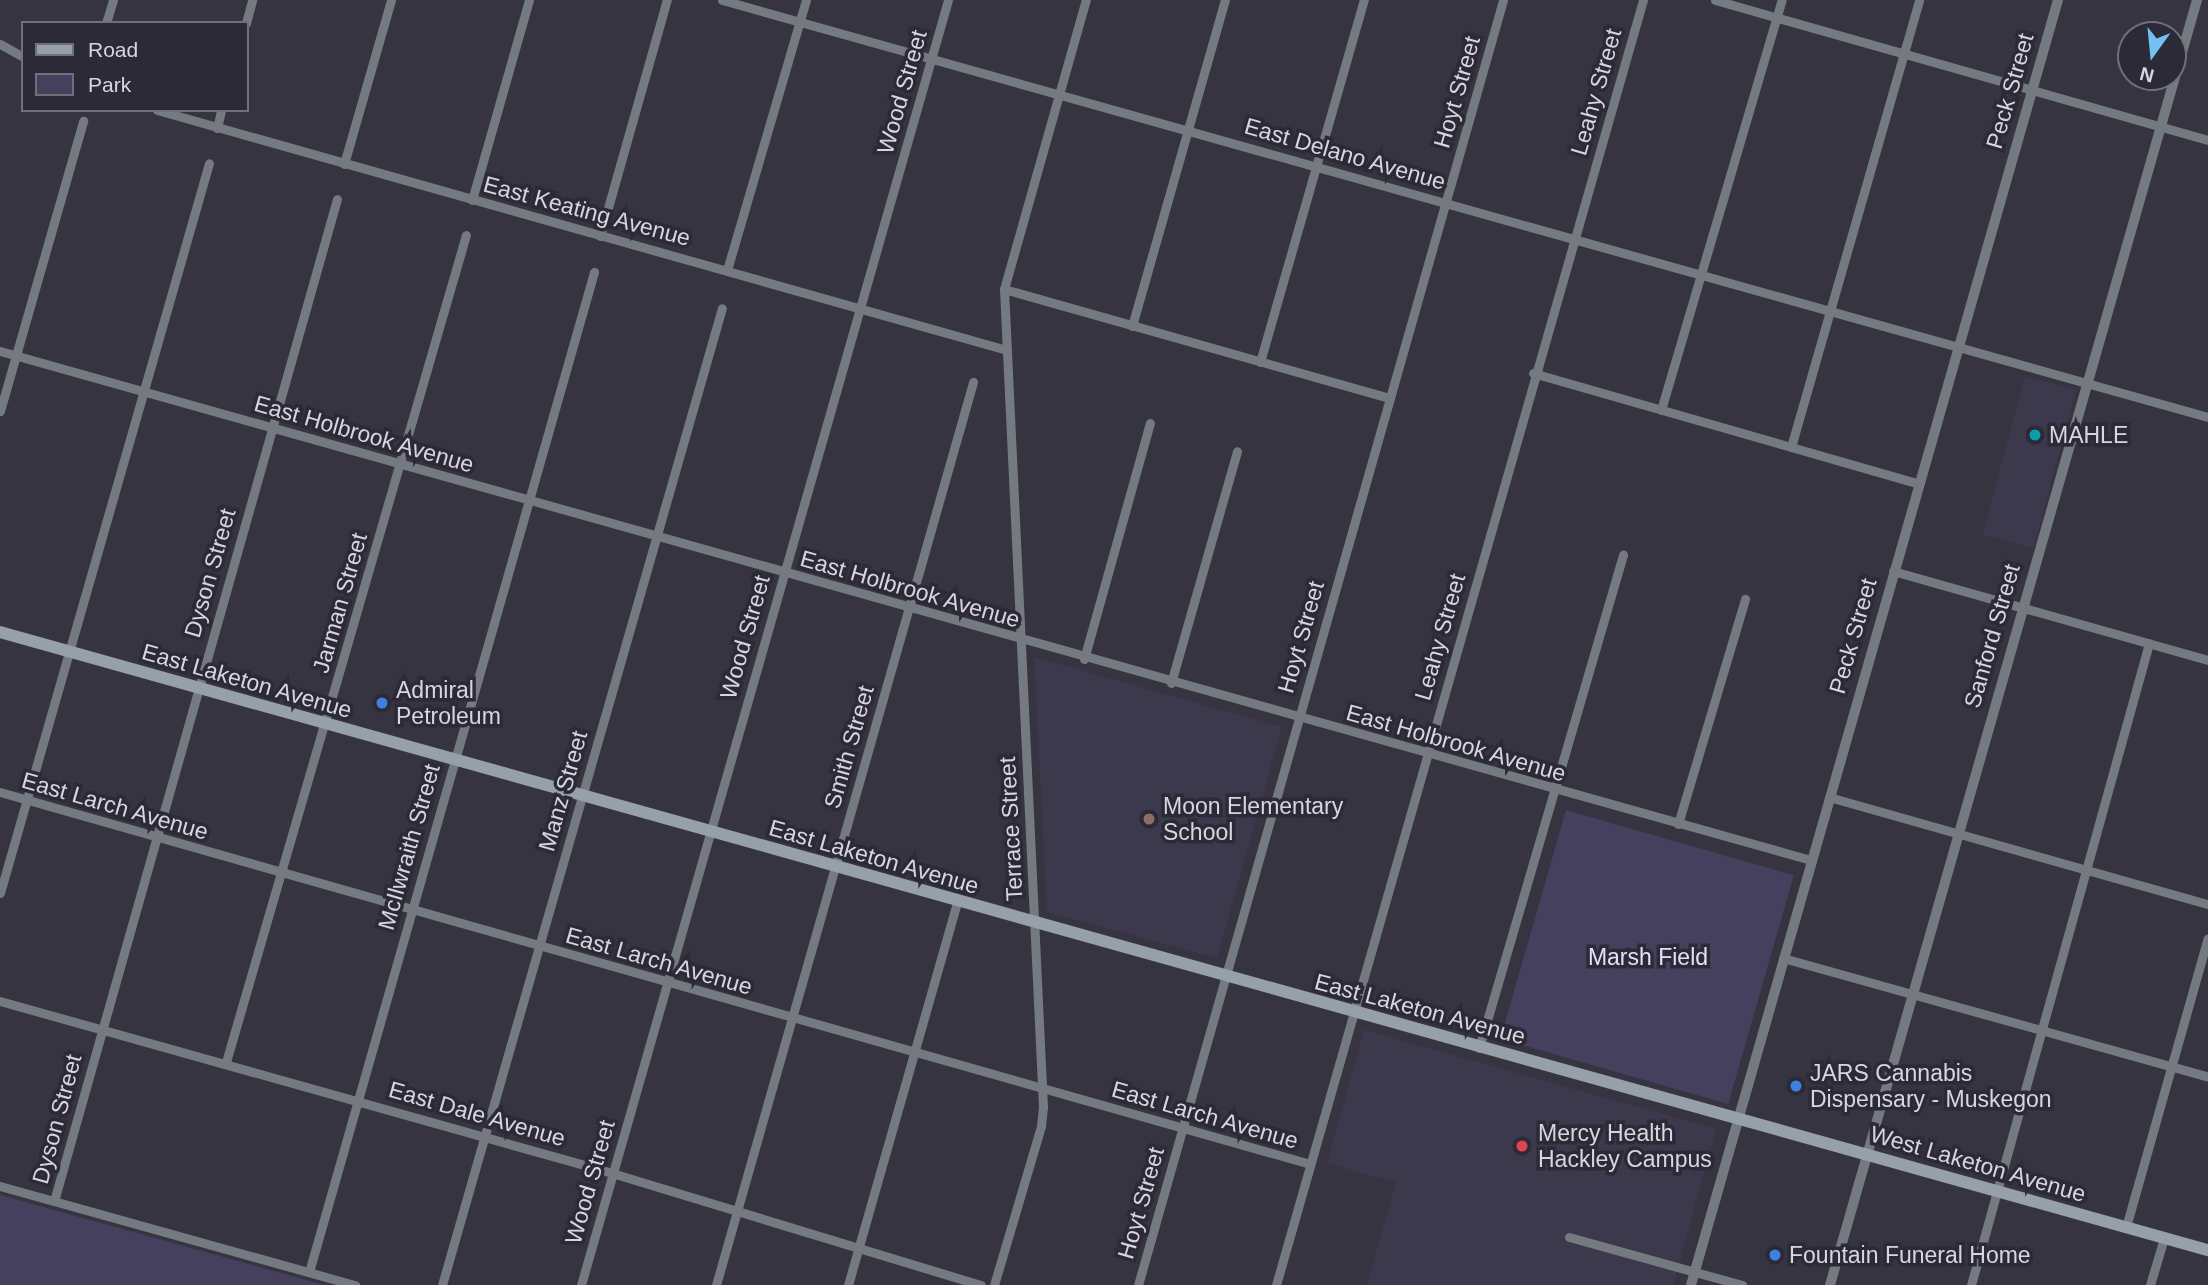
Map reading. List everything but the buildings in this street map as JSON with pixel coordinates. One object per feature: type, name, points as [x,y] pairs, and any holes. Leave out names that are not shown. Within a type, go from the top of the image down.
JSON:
[{"type":"main road","name":"East Laketon Avenue","points":[[0,632],[1035,925],[1737,1118]]},
{"type":"main road","name":"West Laketon Avenue","points":[[1737,1118],[2208,1250]]},
{"type":"street","points":[[107,21],[113,0]]},
{"type":"street","points":[[247,21],[252,0]]},
{"type":"street","points":[[344,164],[391,0]]},
{"type":"street","points":[[472,200],[528,0]]},
{"type":"street","points":[[600,236],[667,0]]},
{"type":"street","name":"East Delano Avenue","points":[[722,0],[2085,379],[2208,417]]},
{"type":"street","points":[[727,270],[806,0]]},
{"type":"street","name":"Wood Street","points":[[581,1285],[862,309],[948,0]]},
{"type":"street","name":"Terrace Street","points":[[994,1285],[1041,1126],[1043,1089],[1004,289],[1086,0]]},
{"type":"street","points":[[1132,326],[1225,0]]},
{"type":"street","points":[[1260,362],[1364,0]]},
{"type":"street","name":"Hoyt Street","points":[[1138,1285],[1503,0]]},
{"type":"street","name":"Leahy Street","points":[[1276,1285],[1534,373],[1643,0]]},
{"type":"street","points":[[1715,0],[2208,140]]},
{"type":"street","points":[[1661,410],[1782,0]]},
{"type":"street","points":[[1791,447],[1919,0]]},
{"type":"street","name":"Peck Street","points":[[1691,1285],[2058,0]]},
{"type":"street","name":"Sanford Street","points":[[1830,1285],[2085,379],[2197,0]]},
{"type":"street","points":[[0,44],[21,56]]},
{"type":"street","name":"East Keating Avenue","points":[[164,112],[1007,350]]},
{"type":"street","points":[[217,128],[221,112]]},
{"type":"street","points":[[0,411],[83,121]]},
{"type":"street","points":[[0,894],[209,163]]},
{"type":"street","name":"Dyson Street","points":[[54,1201],[337,199]]},
{"type":"street","name":"Jarman Street","points":[[226,1062],[466,235]]},
{"type":"street","name":"McIlwraith Street","points":[[309,1272],[594,272]]},
{"type":"street","points":[[1004,289],[1390,398]]},
{"type":"street","name":"Manz Street","points":[[442,1285],[722,308]]},
{"type":"street","name":"East Holbrook Avenue","points":[[0,351],[1084,659],[1811,860]]},
{"type":"street","points":[[1534,373],[1919,484]]},
{"type":"street","name":"Smith Street","points":[[716,1285],[973,382]]},
{"type":"street","points":[[1084,659],[1150,423]]},
{"type":"street","points":[[1171,683],[1237,451]]},
{"type":"street","points":[[1479,1048],[1623,555]]},
{"type":"street","points":[[1894,571],[2208,660]]},
{"type":"street","points":[[1678,824],[1745,599]]},
{"type":"street","points":[[1972,1285],[2089,870],[2149,643]]},
{"type":"street","name":"East Larch Avenue","points":[[0,792],[539,948],[1310,1164]]},
{"type":"street","points":[[1829,797],[2208,904]]},
{"type":"street","points":[[848,1285],[957,903]]},
{"type":"street","points":[[2126,1227],[2169,1065],[2208,938]]},
{"type":"street","points":[[1783,958],[2208,1077]]},
{"type":"street","name":"East Dale Avenue","points":[[0,1001],[484,1136],[981,1285]]},
{"type":"street","points":[[0,1186],[355,1285]]},
{"type":"street","points":[[1569,1237],[1742,1285]]},
{"type":"street","points":[[2150,1285],[2164,1238]]},
{"type":"shaded area","points":[[2025,376],[2076,390],[2034,548],[1983,534]]},
{"type":"shaded area","name":"Moon Elementary School","points":[[1034,657],[1282,727],[1217,958],[1047,912]]},
{"type":"shaded area","name":"Mercy Health Hackley Campus","points":[[1364,1030],[1716,1129],[1673,1285],[1367,1285],[1396,1183],[1327,1163]]},
{"type":"green space","name":"Marsh Field","points":[[1566,810],[1794,875],[1728,1104],[1500,1039]]},
{"type":"green space","points":[[0,1195],[324,1285],[0,1285]]},
{"type":"place","name":"MAHLE","points":[[2035,435]]},
{"type":"place","name":"Admiral Petroleum","points":[[382,703]]},
{"type":"place","name":"Moon Elementary School","points":[[1149,819]]},
{"type":"place","name":"JARS Cannabis Dispensary - Muskegon","points":[[1796,1086]]},
{"type":"place","name":"Mercy Health Hackley Campus","points":[[1522,1146]]},
{"type":"place","name":"Fountain Funeral Home","points":[[1775,1255]]}]
